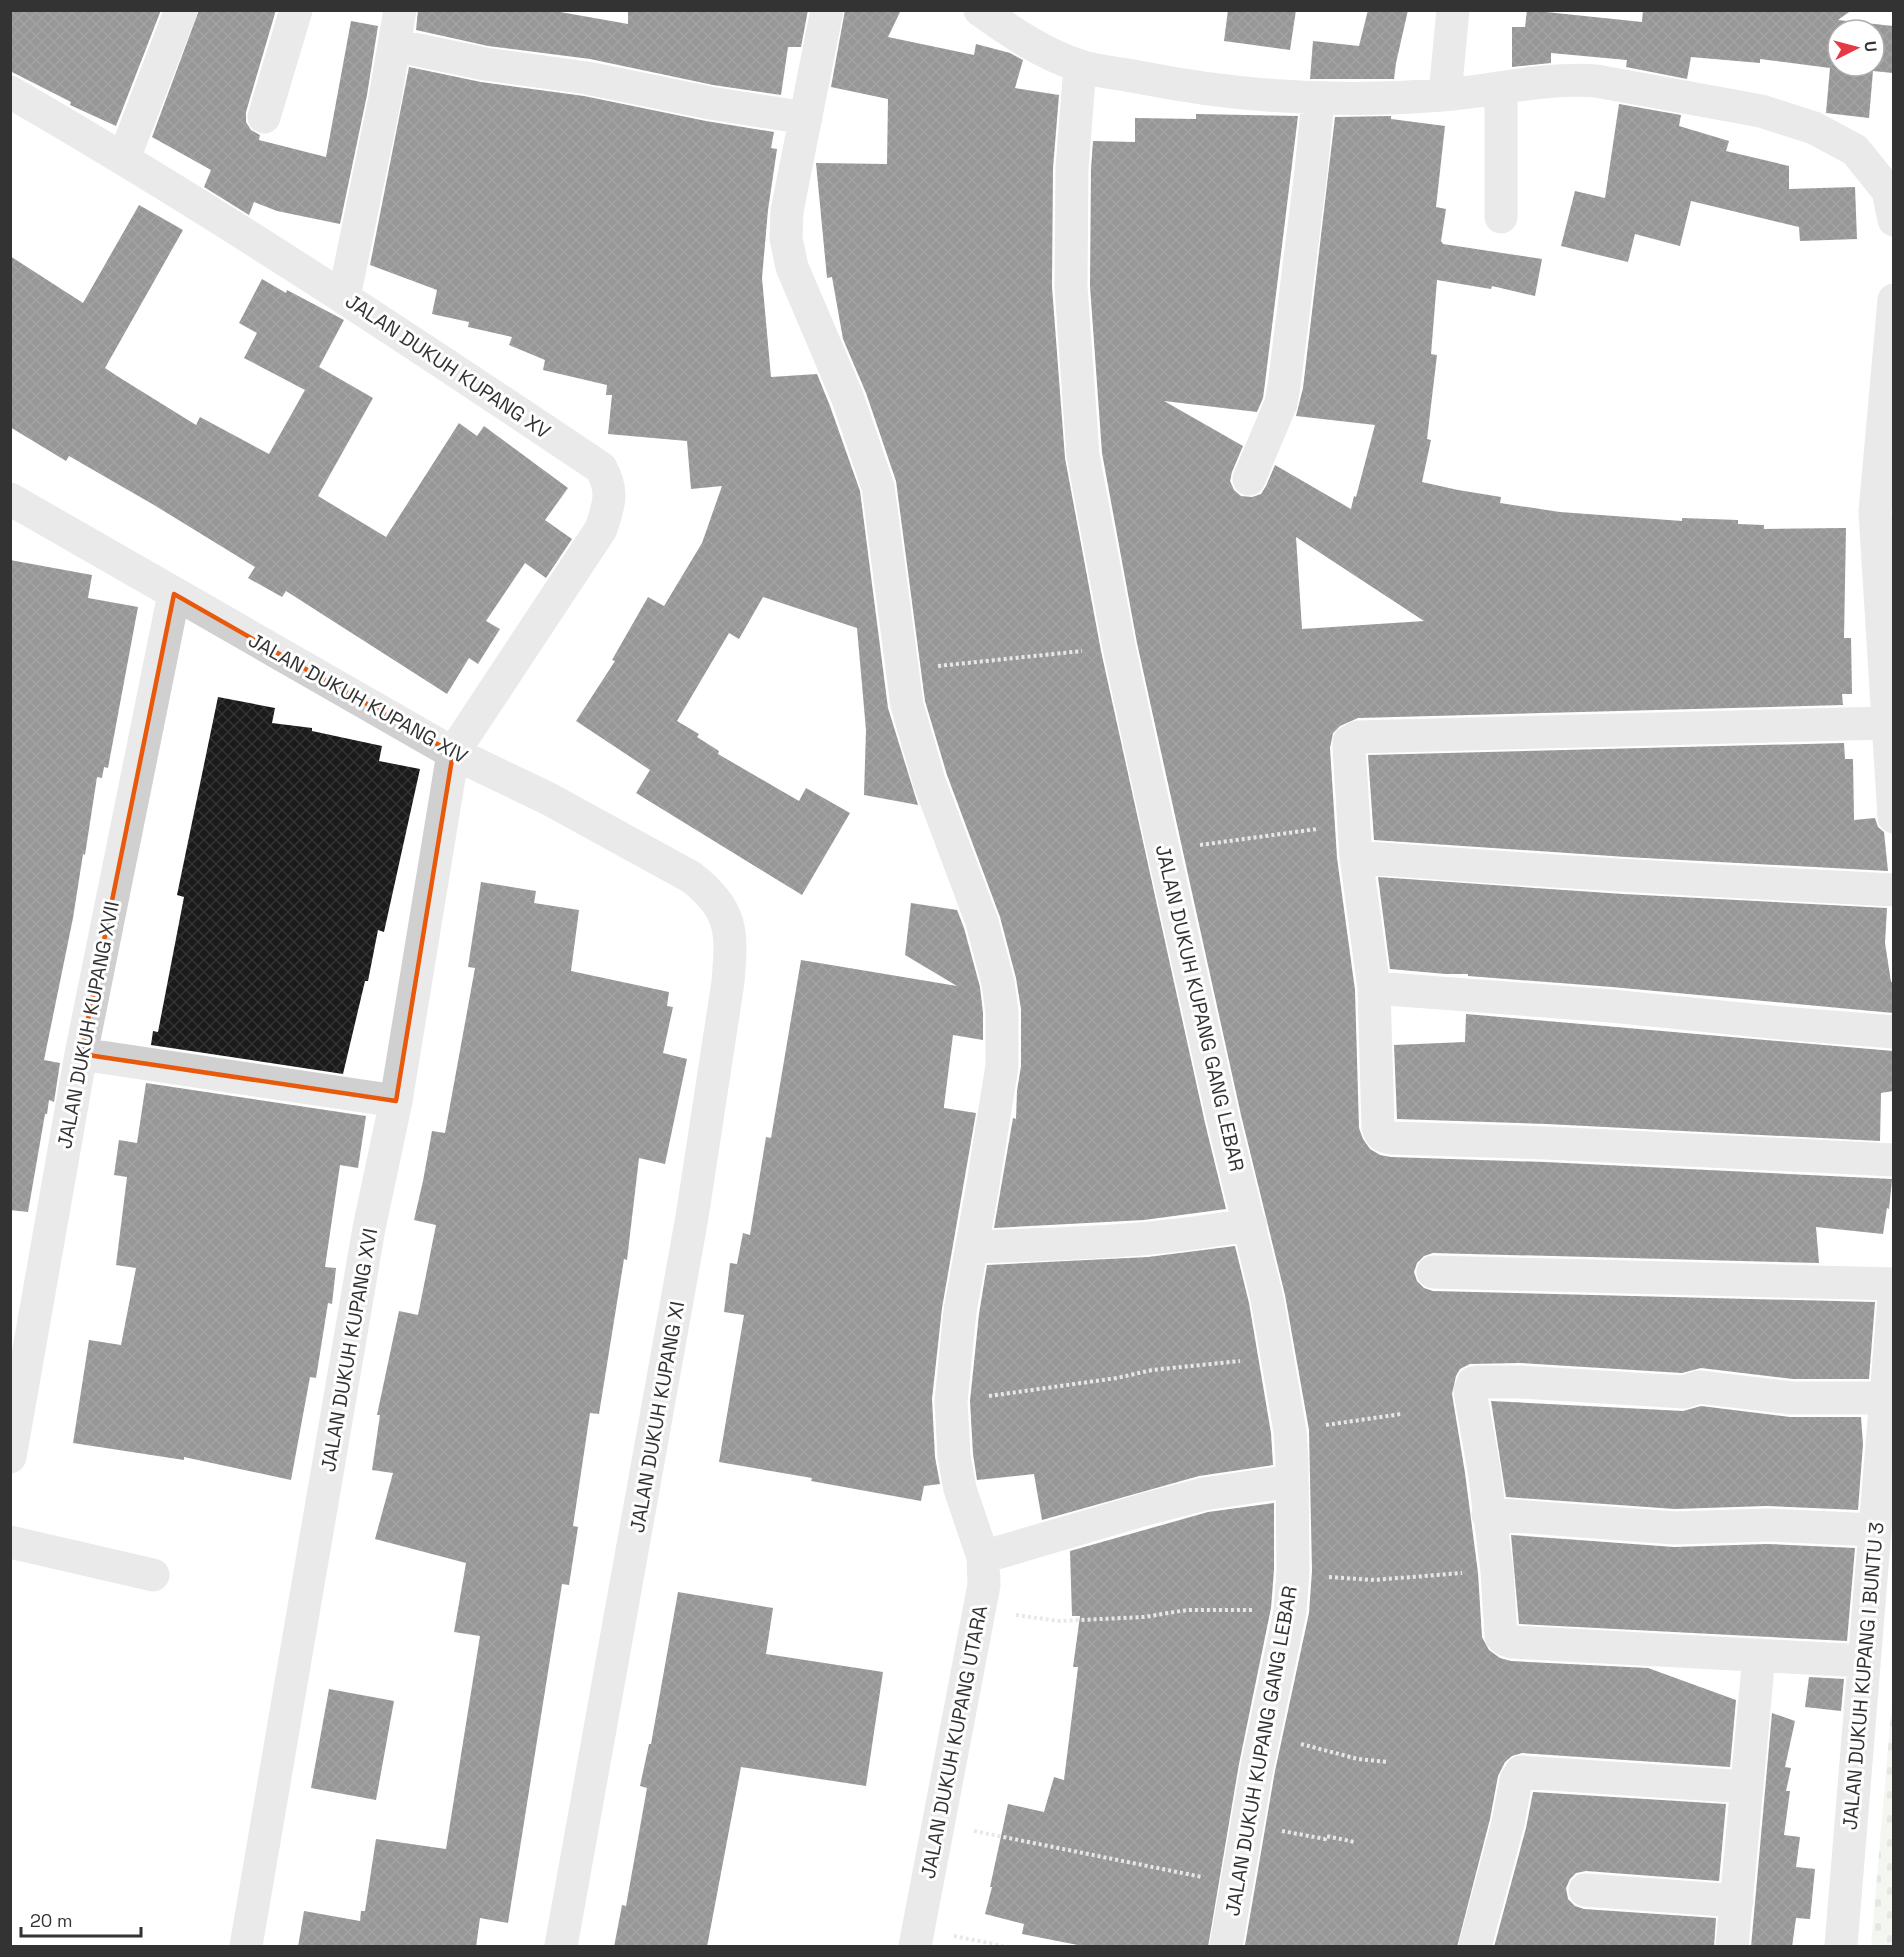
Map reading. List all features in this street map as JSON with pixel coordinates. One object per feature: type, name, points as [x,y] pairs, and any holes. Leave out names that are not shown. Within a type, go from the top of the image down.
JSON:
[{"type":"street","points":[[124,158],[181,10]]},
{"type":"street","points":[[264,117],[296,10]]},
{"type":"street","name":"JALAN DUKUH KUPANG UTARA","points":[[827,10],[787,211],[786,238],[792,267],[848,399],[879,487],[907,705],[929,781],[989,944],[999,983],[1002,1012],[1002,1066],[960,1311],[951,1401],[954,1456],[960,1489],[980,1548],[984,1585],[916,1937]]},
{"type":"street","points":[[980,10],[1025,41],[1080,66],[1167,83],[1230,92],[1317,99],[1442,95],[1574,80],[1596,81],[1761,111],[1814,128],[1855,150],[1888,191],[1893,220]]},
{"type":"street","points":[[1442,95],[1446,84],[1453,10]]},
{"type":"street","points":[[344,297],[394,20],[485,64],[587,78],[710,103],[807,118]]},
{"type":"street","name":"JALAN DUKUH KUPANG GANG LEBAR","points":[[1080,66],[1072,168],[1071,286],[1083,455],[1119,647],[1223,1119],[1267,1299],[1290,1431],[1293,1571],[1290,1611],[1246,1828],[1226,1947]]},
{"type":"street","points":[[1501,88],[1501,218]]},
{"type":"street","name":"JALAN DUKUH KUPANG XV","points":[[10,92],[124,158],[344,297],[601,468],[609,483],[609,504],[601,529],[453,753]]},
{"type":"street","points":[[1249,479],[1281,403],[1311,171],[1317,99]]},
{"type":"street","points":[[1893,300],[1875,512],[1889,669],[1886,723],[1893,817]]},
{"type":"street","name":"JALAN DUKUH KUPANG XIV","points":[[10,499],[453,753],[549,799],[691,877],[709,891]]},
{"type":"street","name":"JALAN DUKUH KUPANG XVII","points":[[10,1457],[81,1054],[174,594]]},
{"type":"street","points":[[1886,723],[1358,737],[1349,742],[1356,857],[1374,988],[1380,1134],[1385,1137],[1893,1160]]},
{"type":"street","name":"JALAN DUKUH KUPANG XVI","points":[[246,1947],[369,1228],[396,1101],[453,753]]},
{"type":"street","points":[[1356,857],[1523,870],[1893,890]]},
{"type":"street","name":"JALAN DUKUH KUPANG XI","points":[[561,1947],[692,1217],[728,982],[731,946],[729,929],[719,904],[709,891]]},
{"type":"street","points":[[1374,988],[1611,1006],[1893,1032]]},
{"type":"street","points":[[81,1054],[396,1101]]},
{"type":"street","points":[[972,1247],[1121,1241],[1201,1234],[1250,1224]]},
{"type":"street","points":[[1433,1272],[1893,1284]]},
{"type":"street","name":"JALAN DUKUH KUPANG I BUNTU 3","points":[[1841,1947],[1893,1298]]},
{"type":"street","points":[[1864,1660],[1506,1640],[1501,1636],[1497,1571],[1484,1470],[1470,1391],[1473,1383],[1520,1382],[1684,1392],[1699,1388],[1792,1398],[1885,1398]]},
{"type":"street","points":[[980,1548],[1204,1494],[1291,1482]]},
{"type":"street","points":[[1488,1514],[1675,1528],[1767,1524],[1875,1530]]},
{"type":"street","points":[[10,1542],[153,1575]]},
{"type":"street","points":[[1732,1947],[1759,1655]]},
{"type":"street","points":[[1475,1947],[1508,1823],[1516,1780],[1521,1772],[1747,1787]]},
{"type":"street","points":[[1585,1890],[1737,1900]]},
{"type":"path","points":[[901,669],[1119,647]]},
{"type":"path","points":[[1164,850],[1354,824]]},
{"type":"path","points":[[951,1401],[1117,1378],[1152,1370],[1277,1356]]},
{"type":"path","points":[[1290,1431],[1401,1414]]},
{"type":"path","points":[[1293,1571],[1316,1576],[1374,1580],[1497,1571]]},
{"type":"path","points":[[981,1610],[1059,1621],[1144,1617],[1187,1610],[1290,1611]]},
{"type":"path","points":[[1266,1733],[1358,1759],[1388,1762]]},
{"type":"path","points":[[939,1824],[1238,1884]]},
{"type":"path","points":[[1246,1828],[1325,1839],[1326,1836],[1355,1842]]},
{"type":"path","points":[[916,1937],[1003,1947]]},
{"type":"highlighted area","points":[[174,594],[453,753],[396,1101],[81,1054]]},
{"type":"green space","points":[[1893,1690],[1893,1946],[1871,1946]]},
{"type":"building","points":[[10,10],[161,10],[116,126],[70,105],[71,102],[10,71]]},
{"type":"building","points":[[199,10],[276,10],[246,112],[246,122],[251,130],[260,135],[259,140],[326,157],[351,21],[378,26],[367,95],[340,224],[277,211],[254,202],[249,215],[204,187],[211,170],[152,137]]},
{"type":"building","points":[[418,10],[549,10],[628,24],[628,10],[808,10],[801,47],[788,47],[781,95],[713,85],[590,59],[488,46],[416,30]]},
{"type":"building","points":[[845,10],[901,10],[888,37],[974,55],[976,44],[1010,53],[1023,60],[1015,88],[1059,95],[1053,168],[1052,287],[1065,458],[1101,651],[1226,1209],[1144,1220],[994,1228],[1013,1118],[1016,1119],[1021,1066],[1021,1009],[1016,978],[1000,917],[947,775],[925,701],[896,481],[866,393],[843,339],[832,277],[827,278],[816,163],[887,164],[888,99],[831,87]]},
{"type":"building","points":[[1228,10],[1296,10],[1290,50],[1224,41]]},
{"type":"building","points":[[1368,10],[1408,10],[1394,79],[1310,79],[1313,41],[1359,46]]},
{"type":"building","points":[[1527,10],[1642,22],[1643,10],[1852,10],[1841,18],[1826,18],[1826,67],[1760,59],[1760,63],[1691,57],[1687,79],[1626,67],[1627,60],[1551,53],[1551,63],[1512,67],[1512,27],[1525,27]]},
{"type":"building","points":[[1886,25],[1893,26],[1893,73],[1886,72]]},
{"type":"building","points":[[409,67],[481,82],[584,96],[706,121],[774,132],[771,148],[777,149],[768,210],[762,278],[771,377],[817,374],[860,491],[888,708],[918,805],[864,795],[866,730],[857,628],[763,597],[739,639],[729,633],[677,721],[699,734],[697,737],[719,751],[718,754],[799,801],[806,788],[850,813],[802,895],[636,793],[650,770],[576,721],[615,661],[612,660],[648,597],[664,606],[702,543],[722,486],[691,489],[687,441],[608,434],[612,395],[606,395],[607,385],[543,370],[545,360],[509,345],[512,337],[468,327],[469,322],[432,314],[437,290],[370,265]]},
{"type":"building","points":[[1829,78],[1872,78],[1869,118],[1826,113]]},
{"type":"building","points":[[1619,104],[1681,115],[1679,126],[1729,141],[1726,151],[1789,166],[1789,189],[1855,187],[1857,239],[1800,241],[1799,227],[1691,201],[1680,246],[1635,234],[1628,262],[1561,246],[1575,191],[1605,198]]},
{"type":"building","points":[[1196,114],[1298,116],[1263,398],[1257,412],[1164,401],[1243,446],[1230,481],[1234,490],[1241,496],[1252,497],[1261,494],[1275,465],[1351,509],[1354,496],[1356,497],[1375,425],[1296,416],[1303,388],[1335,117],[1391,116],[1391,119],[1445,126],[1436,207],[1446,209],[1441,241],[1443,244],[1542,259],[1535,296],[1492,286],[1491,289],[1437,280],[1431,354],[1437,355],[1427,439],[1431,440],[1422,482],[1501,497],[1500,503],[1560,512],[1682,521],[1682,518],[1738,520],[1738,524],[1764,525],[1764,529],[1846,528],[1844,638],[1851,638],[1852,694],[1842,694],[1843,705],[1358,718],[1340,726],[1333,733],[1330,748],[1337,858],[1355,990],[1359,1128],[1370,1149],[1380,1155],[1391,1157],[1892,1179],[1889,1209],[1887,1208],[1883,1234],[1816,1227],[1819,1263],[1433,1253],[1424,1256],[1417,1263],[1414,1272],[1417,1281],[1424,1288],[1433,1291],[1875,1302],[1869,1379],[1793,1379],[1701,1368],[1682,1373],[1520,1363],[1470,1364],[1460,1369],[1452,1394],[1478,1573],[1482,1637],[1489,1650],[1500,1658],[1511,1661],[1648,1668],[1736,1700],[1730,1767],[1522,1753],[1512,1756],[1505,1762],[1498,1776],[1490,1819],[1457,1947],[1253,1947],[1245,1945],[1275,1771],[1309,1613],[1312,1571],[1309,1430],[1285,1295],[1241,1115],[1137,643],[1102,453],[1090,286],[1093,141],[1135,142],[1135,118],[1196,119]],"holes":[[[1296,537],[1424,621],[1302,629]]]},
{"type":"building","points":[[139,205],[183,230],[105,368],[117,376],[196,425],[200,417],[269,454],[305,390],[244,358],[257,333],[239,323],[262,279],[344,320],[319,367],[373,398],[318,496],[386,537],[459,423],[477,436],[484,426],[568,488],[545,520],[572,539],[546,578],[525,563],[486,621],[500,629],[478,664],[469,658],[447,694],[286,591],[282,597],[248,578],[255,567],[154,505],[69,456],[66,461],[10,427],[10,256],[83,303]]},
{"type":"building","points":[[10,560],[92,575],[88,598],[138,607],[108,768],[104,767],[102,778],[97,777],[85,855],[83,854],[73,918],[44,1060],[60,1063],[54,1102],[49,1100],[47,1114],[45,1114],[28,1212],[10,1210]]},
{"type":"building","points":[[218,697],[275,708],[272,723],[312,728],[312,731],[382,746],[379,761],[420,769],[384,932],[378,930],[368,981],[365,981],[343,1074],[151,1045],[153,1031],[158,1032],[184,897],[177,895]]},
{"type":"building","points":[[1844,743],[1845,759],[1853,759],[1854,820],[1875,818],[1878,827],[1884,832],[1888,871],[1374,840],[1368,755]]},
{"type":"building","points":[[1378,877],[1623,894],[1887,908],[1885,943],[1891,982],[1893,982],[1893,1013],[1468,976],[1468,974],[1390,969]]},
{"type":"building","points":[[481,882],[536,891],[534,903],[579,910],[571,971],[669,992],[667,1006],[673,1007],[663,1053],[687,1059],[665,1164],[639,1158],[627,1260],[624,1259],[599,1414],[590,1413],[573,1526],[578,1527],[569,1585],[562,1584],[508,1923],[480,1918],[476,1947],[298,1947],[304,1911],[360,1921],[361,1911],[365,1911],[376,1839],[446,1849],[480,1636],[454,1632],[466,1563],[375,1539],[393,1473],[372,1470],[380,1415],[377,1415],[399,1311],[418,1315],[436,1225],[414,1220],[432,1131],[445,1133],[475,968],[468,967]]},
{"type":"building","points":[[911,903],[957,910],[980,987],[983,1013],[983,1040],[953,1035],[944,1108],[976,1113],[942,1308],[932,1399],[935,1457],[940,1484],[924,1486],[921,1501],[811,1481],[812,1478],[719,1462],[744,1315],[724,1312],[730,1263],[737,1264],[743,1233],[750,1235],[766,1137],[771,1138],[801,960],[957,986],[905,955]]},
{"type":"building","points":[[1466,1014],[1893,1051],[1893,1091],[1881,1093],[1880,1141],[1547,1124],[1397,1119],[1394,1045],[1465,1042]]},
{"type":"building","points":[[146,1083],[366,1116],[358,1168],[340,1165],[325,1267],[336,1268],[332,1304],[328,1303],[316,1378],[310,1377],[291,1480],[184,1457],[184,1460],[73,1443],[89,1340],[121,1345],[136,1268],[116,1265],[127,1177],[114,1175],[119,1140],[137,1143]]},
{"type":"building","points":[[1235,1246],[1249,1303],[1271,1433],[1273,1465],[1199,1476],[1042,1520],[1034,1474],[977,1480],[970,1401],[979,1314],[987,1265],[1148,1257]]},
{"type":"building","points":[[1491,1401],[1683,1411],[1701,1406],[1790,1417],[1861,1417],[1863,1444],[1858,1510],[1766,1506],[1675,1509],[1506,1497]]},
{"type":"building","points":[[1274,1503],[1274,1570],[1271,1608],[1239,1764],[1208,1947],[1088,1947],[1022,1934],[1024,1924],[985,1914],[1008,1804],[1044,1812],[1054,1777],[1064,1780],[1078,1667],[1073,1667],[1080,1616],[1072,1616],[1070,1551],[1208,1512]]},
{"type":"building","points":[[1511,1535],[1674,1547],[1767,1544],[1855,1548],[1847,1641],[1519,1624]]},
{"type":"building","points":[[678,1592],[773,1608],[766,1654],[883,1672],[866,1786],[741,1767],[707,1947],[614,1947],[622,1905],[626,1906],[647,1788],[640,1786],[649,1744],[651,1744]]},
{"type":"building","points":[[1809,1677],[1844,1679],[1841,1711],[1805,1707]]},
{"type":"building","points":[[329,1689],[394,1701],[376,1800],[311,1788]]},
{"type":"building","points":[[1772,1713],[1795,1721],[1785,1767],[1791,1768],[1786,1791],[1790,1791],[1784,1835],[1800,1837],[1796,1867],[1815,1869],[1810,1919],[1796,1918],[1792,1947],[1751,1947]]},
{"type":"building","points":[[1533,1792],[1726,1804],[1719,1881],[1586,1871],[1576,1873],[1566,1888],[1568,1899],[1575,1906],[1584,1909],[1716,1918],[1714,1947],[1494,1947],[1526,1828]]}]
